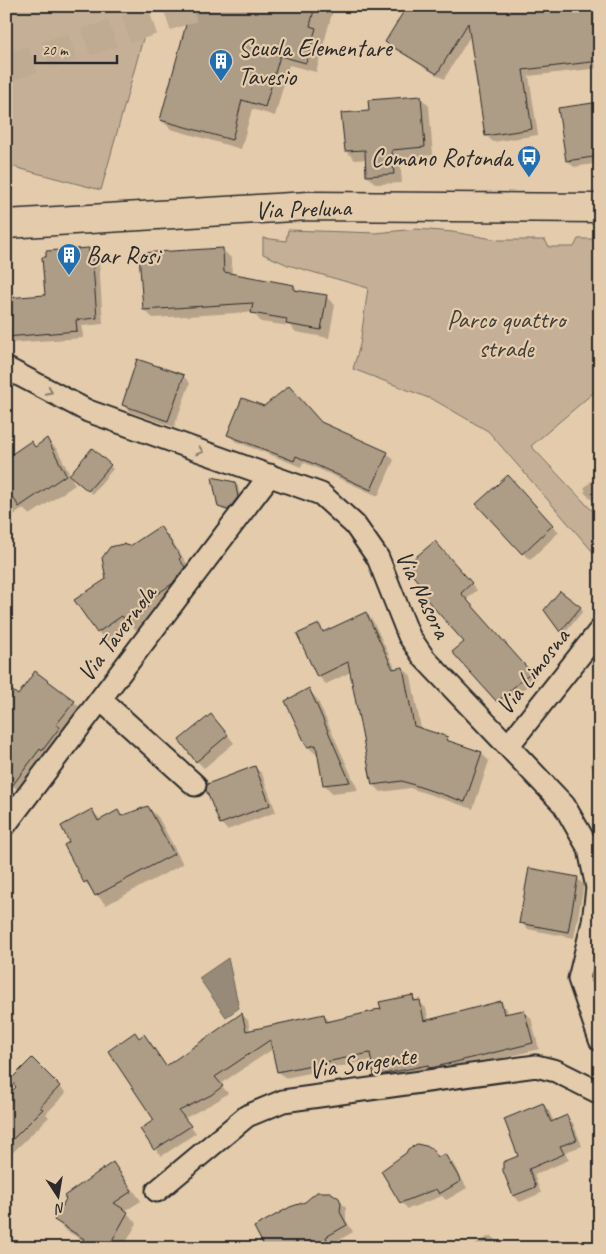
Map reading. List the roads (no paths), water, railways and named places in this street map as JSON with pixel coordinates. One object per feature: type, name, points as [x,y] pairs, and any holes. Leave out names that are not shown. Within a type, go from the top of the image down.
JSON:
[{"type":"street","name":"Via Preluna","points":[[6,224],[309,206],[600,208]]},
{"type":"street","name":"Via Nasora","points":[[6,368],[88,411],[321,494],[355,525],[378,558],[409,636],[424,658],[564,805],[589,849],[597,888],[597,923],[579,979],[600,1040]]},
{"type":"street","name":"Via Tavernola","points":[[6,824],[270,475]]},
{"type":"street","name":"Via Limosna","points":[[508,746],[600,630]]},
{"type":"street","points":[[101,700],[195,784]]},
{"type":"street","name":"Via Sorgente","points":[[157,1191],[247,1116],[283,1101],[536,1066],[556,1071],[600,1092]]},
{"type":"tunnel","points":[[6,68],[199,6]]},
{"type":"place","name":"Scuola Elementare Tavesio","points":[[221,82]]},
{"type":"place","name":"Comano Rotonda","points":[[529,178]]},
{"type":"place","name":"Bar Rosi","points":[[69,276]]},
{"type":"park label","name":"Parco quattro strade","points":[[506,334]]}]
